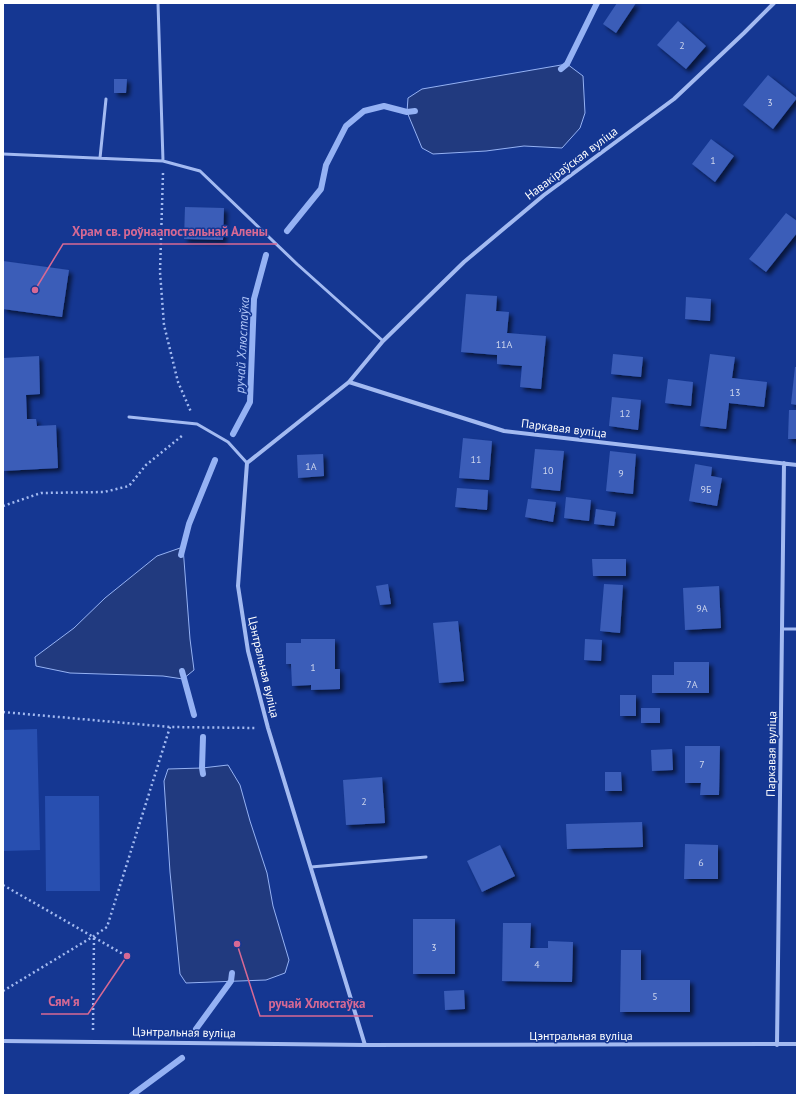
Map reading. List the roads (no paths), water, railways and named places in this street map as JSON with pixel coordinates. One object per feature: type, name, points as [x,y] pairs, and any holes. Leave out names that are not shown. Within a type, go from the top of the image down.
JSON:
[{"type":"street","name":"Навакіраўская вуліца","points":[[383,341],[464,262],[544,194],[674,99],[774,3]]},
{"type":"street","points":[[247,463],[349,382],[383,341]]},
{"type":"street","name":"Паркавая вуліца","points":[[349,382],[504,431],[797,465]]},
{"type":"street","name":"Цэнтральная вуліца","points":[[247,463],[238,586],[248,651],[268,728],[365,1045]]},
{"type":"street","name":"Паркавая вуліца","points":[[777,1045],[784,463]]},
{"type":"street","name":"Цэнтральная вуліца","points":[[3,1041],[365,1045],[797,1044]]},
{"type":"lane","points":[[158,3],[163,161]]},
{"type":"lane","points":[[100,158],[106,99]]},
{"type":"lane","points":[[3,154],[163,161],[200,171],[297,264],[383,341]]},
{"type":"lane","points":[[129,417],[196,424],[228,442],[247,463]]},
{"type":"lane","points":[[782,629],[797,629]]},
{"type":"lane","points":[[311,867],[426,857]]},
{"type":"waterway","name":"ручай Хлюстаўка","points":[[561,69],[567,64],[597,3]]},
{"type":"waterway","name":"ручай Хлюстаўка","points":[[287,231],[321,189],[326,165],[346,126],[364,111],[384,106],[407,112],[415,111]]},
{"type":"waterway","name":"ручай Хлюстаўка","points":[[233,434],[250,402],[254,299],[266,255]]},
{"type":"waterway","name":"ручай Хлюстаўка","points":[[181,555],[189,524],[215,460]]},
{"type":"waterway","name":"ручай Хлюстаўка","points":[[182,671],[194,715]]},
{"type":"waterway","name":"ручай Хлюстаўка","points":[[203,737],[203,774]]},
{"type":"waterway","name":"ручай Хлюстаўка","points":[[196,1029],[231,981],[232,973]]},
{"type":"waterway","name":"ручай Хлюстаўка","points":[[132,1095],[182,1058]]},
{"type":"place","name":"Храм св. роўнаапостальнай Алены","points":[[35,290]]},
{"type":"place","name":"ручай Хлюстаўка","points":[[237,944]]},
{"type":"place","name":"Сямʼя","points":[[127,956]]}]
